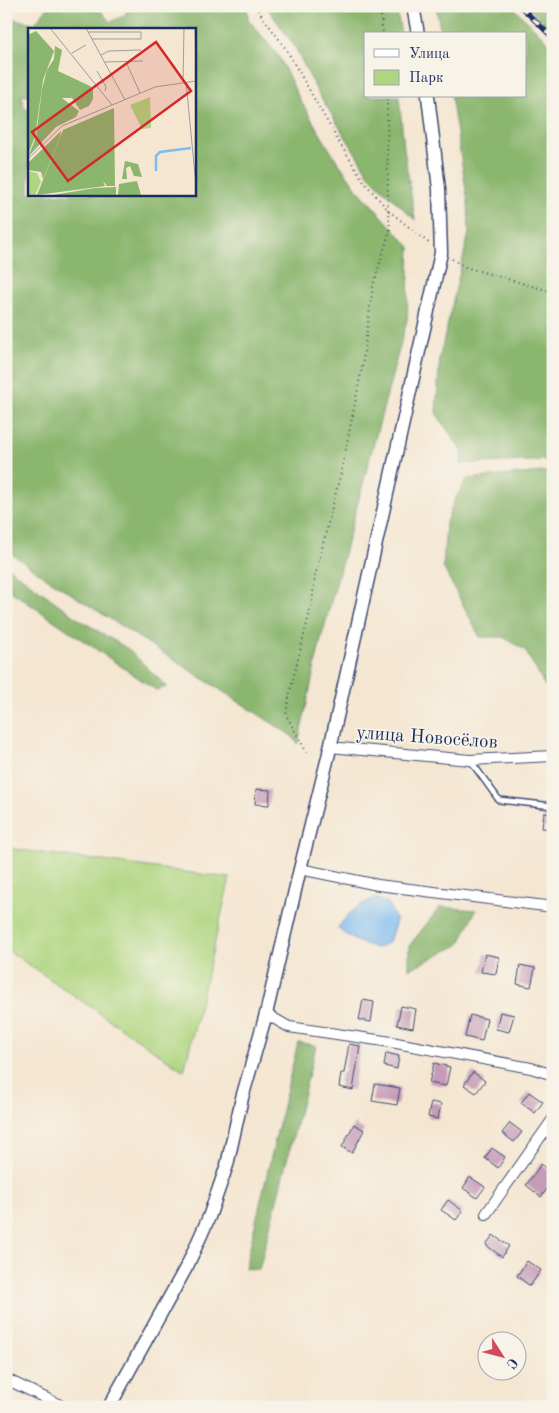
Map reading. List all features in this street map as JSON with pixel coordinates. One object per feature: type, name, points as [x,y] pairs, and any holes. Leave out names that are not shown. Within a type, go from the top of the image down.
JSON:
[{"type":"street","points":[[413,6],[418,32]]},
{"type":"street","points":[[113,1405],[188,1264],[209,1217],[227,1165],[242,1098],[266,1014],[330,747],[441,253],[439,189],[428,98]]},
{"type":"street","name":"улица Новосёлов","points":[[330,747],[470,760],[553,756]]},
{"type":"street","points":[[300,869],[378,885],[553,907]]},
{"type":"street","points":[[266,1014],[290,1027],[391,1042],[531,1068],[553,1075]]},
{"type":"street","points":[[486,1214],[553,1118]]},
{"type":"street","points":[[6,1379],[64,1407]]},
{"type":"lane","points":[[470,760],[499,800],[553,806]]},
{"type":"path","points":[[255,6],[286,49],[340,144],[365,183],[388,210],[441,253],[465,267],[553,292]]},
{"type":"path","points":[[380,6],[383,32]]},
{"type":"path","points":[[307,753],[286,715],[290,691],[312,603],[314,576],[345,450],[362,368],[373,286],[390,230],[388,210],[387,98]]},
{"type":"green space","points":[[49,6],[97,6],[110,22],[126,15],[126,6],[247,6],[248,19],[279,57],[299,98],[331,152],[357,189],[410,247],[407,320],[320,643],[298,744],[292,736],[6,550],[6,10],[16,20],[35,23]]},
{"type":"green space","points":[[266,6],[396,6],[401,32],[364,32],[364,98],[399,98],[404,149],[415,220],[371,178],[317,91],[295,47]]},
{"type":"green space","points":[[436,6],[512,6],[553,47],[553,458],[551,460],[460,464],[463,453],[436,413],[440,356],[469,233],[468,202],[451,98],[526,98],[526,32],[441,32]]},
{"type":"green space","points":[[527,6],[553,6],[553,32]]},
{"type":"green space","points":[[553,471],[553,692],[549,693],[525,650],[503,637],[480,637],[443,567],[446,523],[455,499],[467,479]]},
{"type":"green space","points":[[6,566],[80,620],[128,649],[167,687],[156,690],[6,588]]},
{"type":"green space","points":[[6,848],[230,878],[184,1071],[6,949]]},
{"type":"green space","points":[[440,907],[476,910],[459,945],[409,969],[409,946]]},
{"type":"green space","points":[[298,1042],[316,1046],[259,1270],[245,1268]]},
{"type":"water","points":[[375,898],[388,903],[396,921],[389,942],[378,948],[356,941],[338,928],[354,910]]},
{"type":"building","points":[[256,789],[270,790],[269,805],[255,804]]},
{"type":"building","points":[[544,813],[553,814],[553,829],[542,828]]},
{"type":"building","points":[[485,954],[499,957],[496,974],[481,972]]},
{"type":"building","points":[[520,965],[535,968],[531,987],[517,984]]},
{"type":"building","points":[[363,1000],[374,1002],[371,1022],[359,1020]]},
{"type":"building","points":[[401,1006],[416,1009],[413,1028],[397,1025]]},
{"type":"building","points":[[500,1012],[514,1015],[509,1032],[496,1029]]},
{"type":"building","points":[[470,1015],[487,1019],[482,1041],[465,1037]]},
{"type":"building","points":[[349,1044],[360,1046],[353,1090],[339,1087],[341,1073],[344,1073]]},
{"type":"building","points":[[386,1053],[399,1056],[397,1069],[384,1066]]},
{"type":"building","points":[[434,1063],[450,1067],[446,1086],[429,1083]]},
{"type":"building","points":[[473,1072],[485,1081],[476,1093],[464,1085]]},
{"type":"building","points":[[375,1084],[400,1088],[397,1105],[372,1101]]},
{"type":"building","points":[[529,1092],[543,1102],[535,1113],[521,1103]]},
{"type":"building","points":[[431,1102],[441,1104],[438,1119],[428,1117]]},
{"type":"building","points":[[510,1123],[522,1132],[514,1142],[502,1133]]},
{"type":"building","points":[[354,1124],[364,1130],[352,1153],[342,1147]]},
{"type":"building","points":[[492,1148],[505,1157],[498,1168],[485,1158]]},
{"type":"building","points":[[541,1164],[553,1173],[553,1181],[541,1197],[526,1185]]},
{"type":"building","points":[[470,1177],[485,1187],[477,1198],[463,1188]]},
{"type":"building","points":[[448,1200],[463,1211],[456,1220],[441,1210]]},
{"type":"building","points":[[493,1235],[509,1246],[502,1257],[486,1245]]},
{"type":"building","points":[[527,1261],[541,1270],[530,1286],[517,1276]]},
{"type":"railway","points":[[520,6],[553,38]]}]
